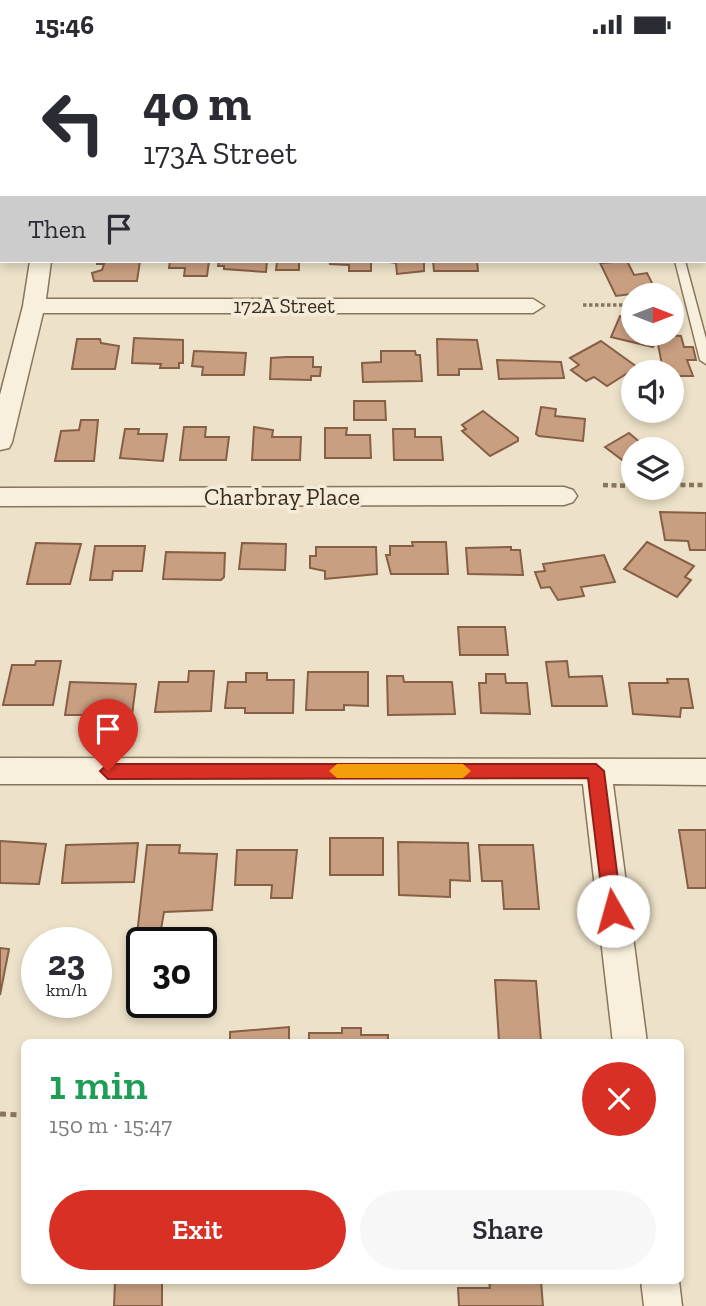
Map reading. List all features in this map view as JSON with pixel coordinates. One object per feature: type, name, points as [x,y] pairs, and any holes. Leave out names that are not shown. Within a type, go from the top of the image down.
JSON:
[{"type":"street","points":[[0,442],[34,306],[40,263]]},
{"type":"street","name":"172A Street","points":[[34,306],[533,306]]},
{"type":"street","name":"Charbray Place","points":[[0,497],[564,496]]},
{"type":"street","points":[[0,771],[706,772]]},
{"type":"street","points":[[596,771],[630,1039]]},
{"type":"street","points":[[660,1284],[663,1306]]},
{"type":"lane","points":[[681,263],[706,360]]},
{"type":"path","points":[[583,305],[621,305]]},
{"type":"path","points":[[603,485],[621,486]]},
{"type":"path","points":[[684,485],[706,485]]},
{"type":"path","points":[[0,1114],[21,1115]]},
{"type":"building","points":[[140,263],[137,281],[94,281],[92,273],[102,270],[104,264],[97,264]]},
{"type":"building","points":[[170,263],[209,263],[207,276],[184,276],[185,268],[169,268]]},
{"type":"building","points":[[219,263],[267,263],[266,272],[224,269],[224,266],[218,266]]},
{"type":"building","points":[[277,263],[299,263],[299,270],[276,270]]},
{"type":"building","points":[[371,263],[371,271],[349,271],[349,265],[330,264]]},
{"type":"building","points":[[396,263],[424,263],[424,271],[397,274]]},
{"type":"building","points":[[433,263],[477,263],[478,271],[434,271]]},
{"type":"building","points":[[600,263],[628,263],[634,275],[647,273],[652,283],[621,283],[621,295],[616,296]]},
{"type":"building","points":[[620,316],[621,316],[621,339],[611,337]]},
{"type":"building","points":[[134,338],[183,340],[183,363],[179,363],[179,368],[160,368],[161,364],[132,363]]},
{"type":"building","points":[[77,339],[100,339],[101,343],[119,346],[115,369],[72,369]]},
{"type":"building","points":[[437,339],[477,340],[482,369],[459,369],[459,375],[438,375]]},
{"type":"building","points":[[601,341],[627,360],[621,360],[621,377],[607,386],[594,377],[586,381],[571,370],[579,365],[570,358]]},
{"type":"building","points":[[659,347],[693,347],[696,360],[687,360],[693,376],[684,376],[684,360],[661,360]]},
{"type":"building","points":[[194,351],[246,353],[244,375],[202,375],[203,367],[192,366]]},
{"type":"building","points":[[381,351],[415,351],[416,355],[420,355],[422,381],[363,382],[362,363],[381,362]]},
{"type":"building","points":[[313,357],[313,367],[321,367],[320,376],[311,376],[311,380],[270,379],[271,358]]},
{"type":"building","points":[[497,360],[561,362],[564,378],[499,379]]},
{"type":"building","points":[[354,401],[385,401],[386,420],[354,420]]},
{"type":"building","points":[[541,407],[556,409],[555,416],[585,419],[583,441],[536,434]]},
{"type":"building","points":[[483,411],[518,438],[518,441],[490,456],[462,431],[466,429],[462,425]]},
{"type":"building","points":[[81,420],[98,420],[94,461],[55,461],[61,431],[79,430]]},
{"type":"building","points":[[184,427],[206,427],[205,437],[229,437],[226,460],[180,460]]},
{"type":"building","points":[[254,427],[273,430],[272,437],[301,437],[300,460],[252,460]]},
{"type":"building","points":[[325,428],[347,428],[346,435],[370,435],[371,458],[325,458]]},
{"type":"building","points":[[125,429],[139,429],[138,434],[167,434],[163,461],[120,458]]},
{"type":"building","points":[[393,429],[415,429],[415,437],[441,437],[443,460],[394,460]]},
{"type":"building","points":[[621,438],[621,459],[605,447]]},
{"type":"building","points":[[660,512],[706,513],[706,550],[690,550],[688,541],[665,540]]},
{"type":"building","points":[[412,542],[446,542],[448,574],[391,574],[386,555],[390,555],[390,546],[413,546]]},
{"type":"building","points":[[647,542],[694,566],[685,577],[691,580],[677,597],[624,569]]},
{"type":"building","points":[[36,543],[81,544],[70,584],[27,584]]},
{"type":"building","points":[[242,543],[286,544],[285,570],[239,569]]},
{"type":"building","points":[[95,546],[145,546],[142,571],[113,571],[112,580],[90,580]]},
{"type":"building","points":[[316,547],[376,547],[377,574],[325,579],[325,571],[310,568],[310,556],[316,556]]},
{"type":"building","points":[[511,547],[511,550],[520,550],[523,575],[468,574],[466,548]]},
{"type":"building","points":[[166,552],[225,553],[224,577],[221,580],[163,579]]},
{"type":"building","points":[[604,555],[615,582],[581,587],[584,596],[558,600],[550,587],[541,588],[535,572],[545,571],[543,564]]},
{"type":"building","points":[[458,627],[505,627],[508,655],[460,655]]},
{"type":"building","points":[[36,661],[61,661],[53,705],[3,705],[12,665],[35,665]]},
{"type":"building","points":[[567,661],[569,677],[602,676],[607,706],[552,706],[546,662]]},
{"type":"building","points":[[189,671],[214,671],[211,711],[155,712],[159,682],[188,682]]},
{"type":"building","points":[[308,672],[368,672],[368,706],[344,705],[344,710],[306,710]]},
{"type":"building","points":[[246,673],[267,673],[267,680],[294,680],[293,713],[245,713],[245,708],[225,708],[228,682],[246,682]]},
{"type":"building","points":[[486,674],[505,674],[506,683],[527,683],[530,714],[481,713],[479,683],[486,683]]},
{"type":"building","points":[[387,676],[403,676],[404,682],[452,682],[455,714],[388,715]]},
{"type":"building","points":[[667,679],[688,679],[693,708],[681,708],[680,717],[633,714],[629,683],[668,683]]},
{"type":"building","points":[[70,682],[136,684],[132,715],[65,715]]},
{"type":"building","points":[[679,830],[706,830],[706,888],[688,888]]},
{"type":"building","points":[[330,838],[383,838],[383,875],[330,875]]},
{"type":"building","points":[[0,841],[46,844],[39,884],[0,883]]},
{"type":"building","points":[[398,842],[468,843],[470,881],[450,880],[450,897],[399,895]]},
{"type":"building","points":[[138,843],[134,882],[62,883],[66,845]]},
{"type":"building","points":[[147,845],[180,845],[179,853],[217,854],[212,910],[164,912],[161,927],[138,927]]},
{"type":"building","points":[[479,845],[533,845],[539,909],[504,909],[502,881],[482,881]]},
{"type":"building","points":[[237,850],[297,850],[292,898],[271,898],[272,885],[235,885]]},
{"type":"building","points":[[0,948],[9,949],[0,995]]},
{"type":"building","points":[[495,980],[536,981],[541,1039],[499,1039]]},
{"type":"building","points":[[289,1027],[289,1039],[230,1039],[230,1032]]},
{"type":"building","points":[[342,1028],[361,1028],[361,1035],[388,1035],[388,1039],[309,1039],[309,1033],[342,1033]]},
{"type":"building","points":[[115,1284],[162,1284],[162,1306],[114,1306]]},
{"type":"building","points":[[489,1284],[541,1284],[543,1306],[459,1306],[458,1288],[490,1288]]},
{"type":"slow traffic","points":[[337,771],[463,771]]},
{"type":"route","points":[[108,771],[596,771],[613,911]]}]
